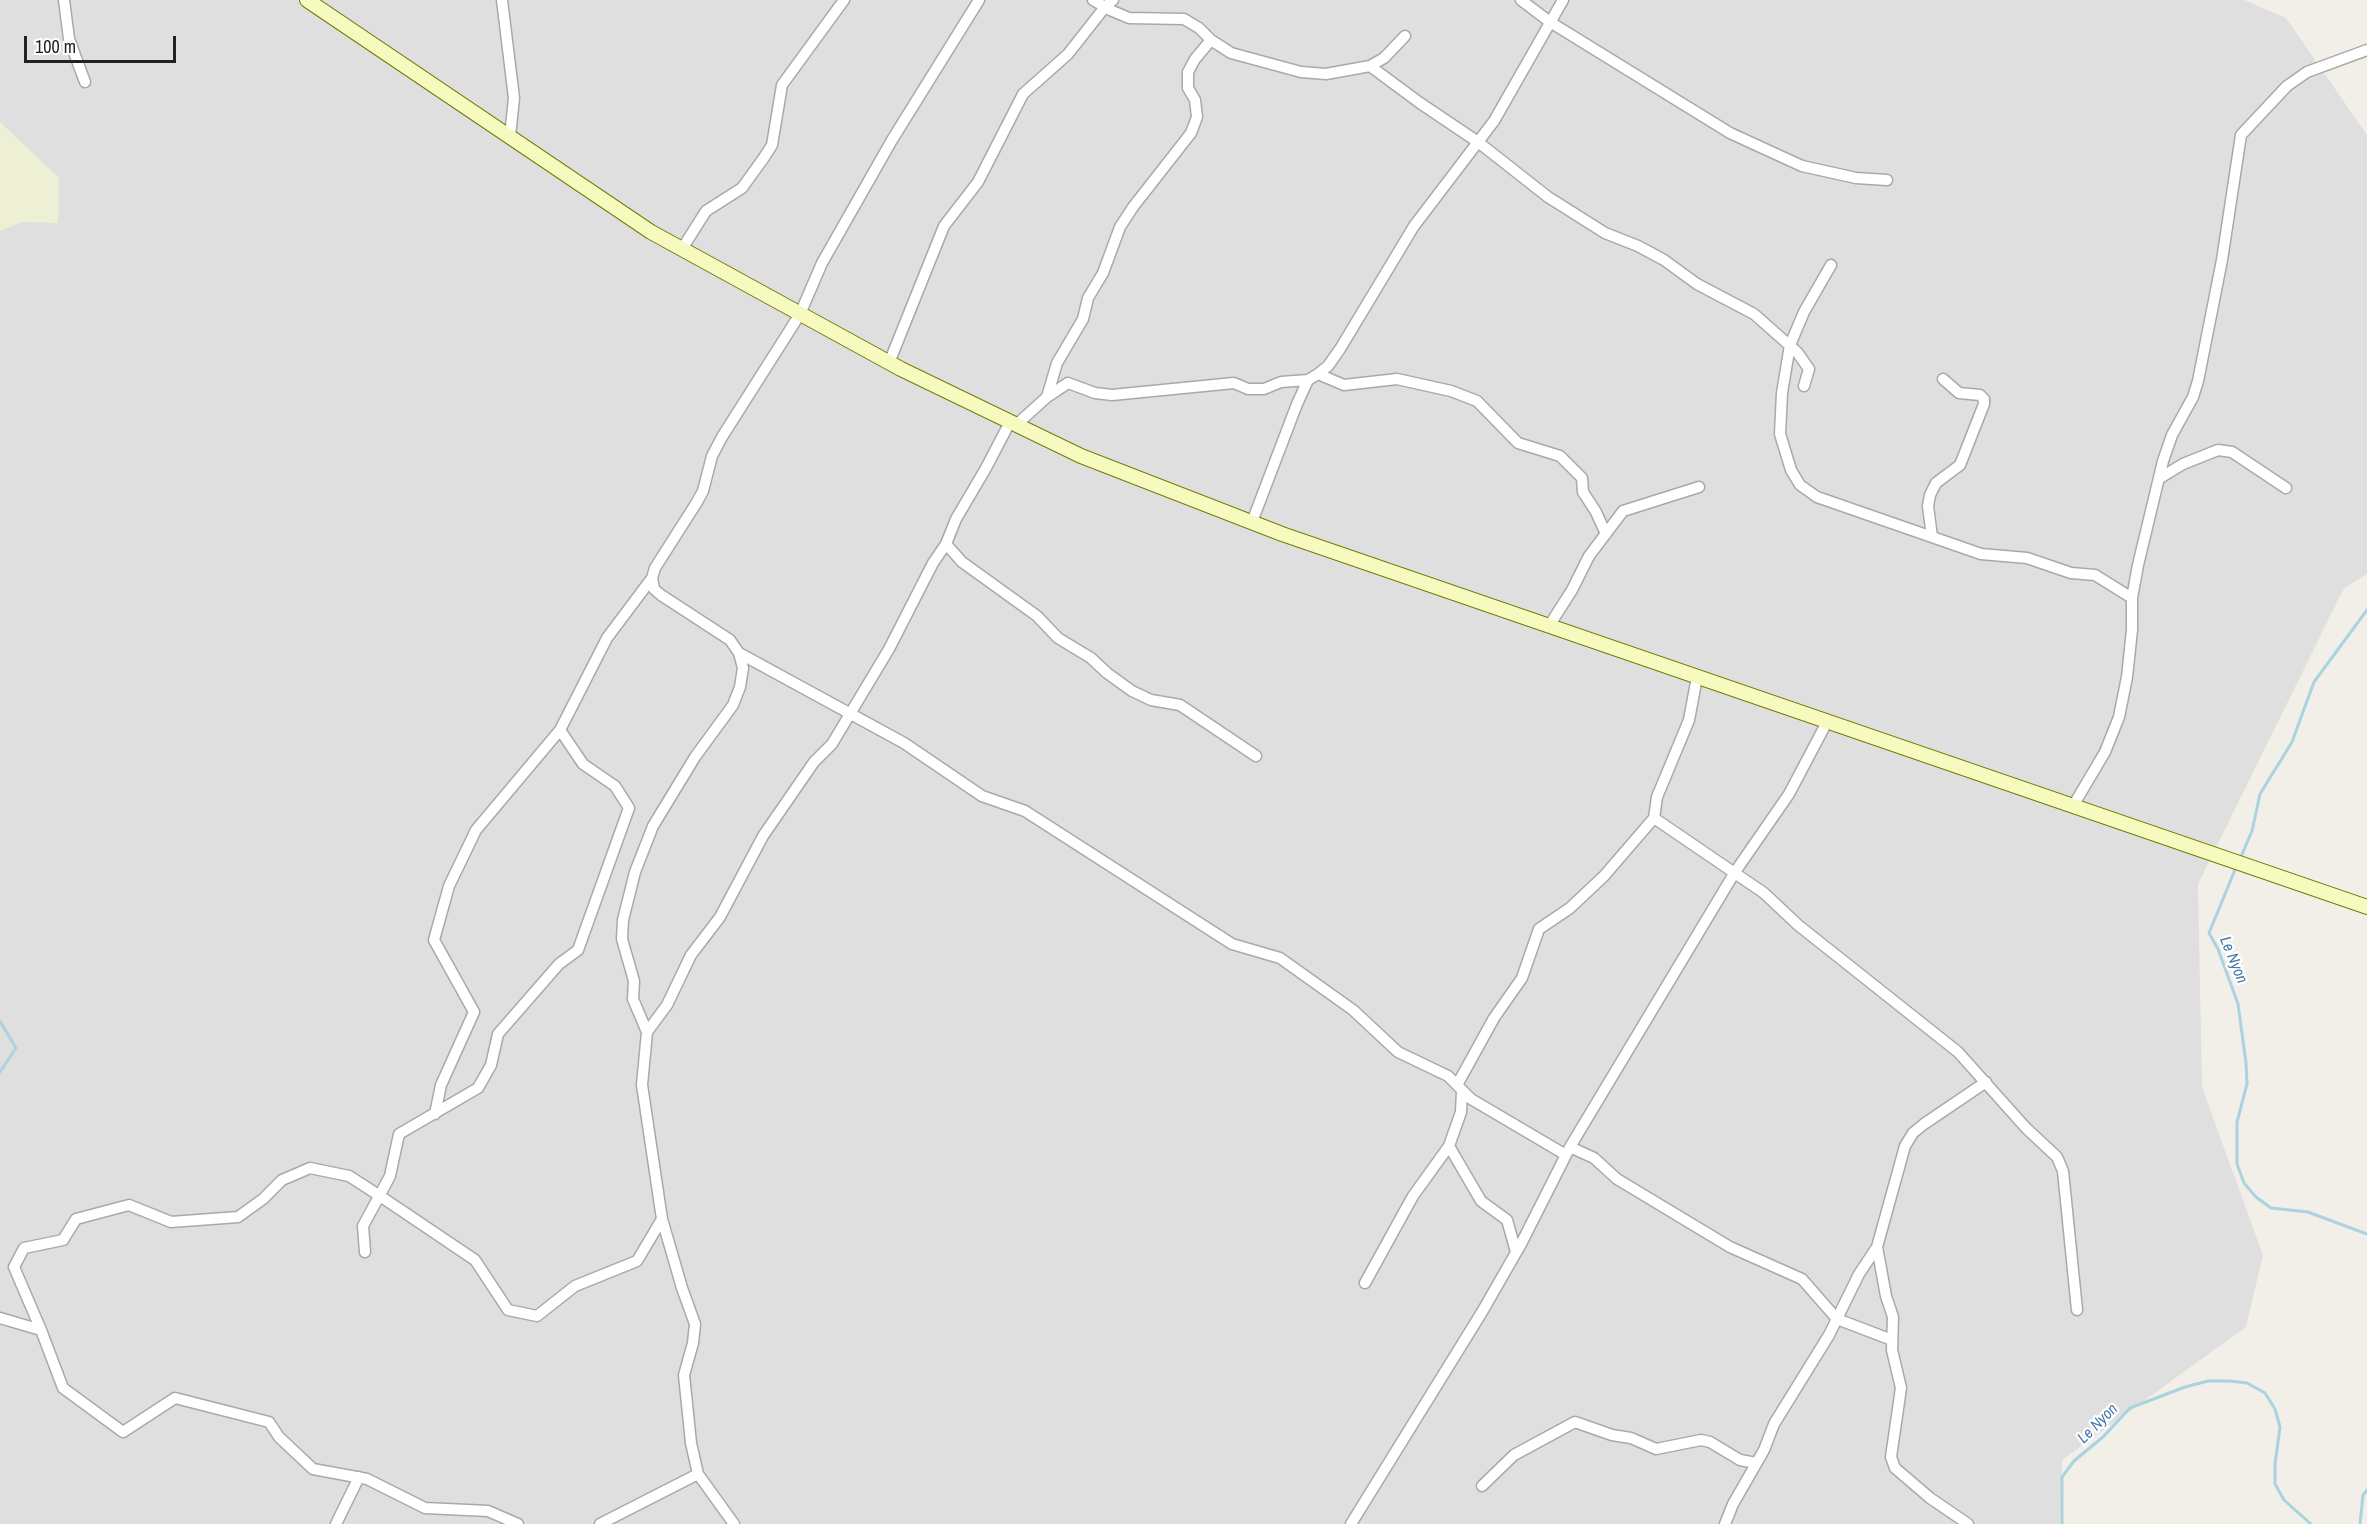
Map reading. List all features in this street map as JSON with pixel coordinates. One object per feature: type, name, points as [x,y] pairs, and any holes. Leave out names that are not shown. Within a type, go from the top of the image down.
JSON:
[{"type":"main road","points":[[307,0],[623,214],[682,249],[889,363],[1081,456],[1252,522],[2367,907]]},
{"type":"street","points":[[64,0],[69,39],[85,82]]},
{"type":"street","points":[[502,0],[514,98],[510,136]]},
{"type":"street","points":[[682,249],[706,211],[741,188],[763,159],[772,145],[782,85],[844,0]]},
{"type":"street","points":[[435,1114],[441,1085],[474,1012],[434,940],[449,886],[476,830],[560,730],[607,638],[652,578],[655,568],[698,502],[712,456],[722,437],[800,314],[828,253],[892,140],[979,0]]},
{"type":"street","points":[[1093,0],[1109,4],[1129,18],[1184,19],[1231,53],[1301,72],[1326,74],[1370,66],[1384,58],[1405,36]]},
{"type":"street","points":[[1521,0],[1550,22],[1730,133],[1802,166],[1856,178],[1887,180]]},
{"type":"street","points":[[1252,522],[1297,404],[1313,377],[1328,366],[1414,226],[1494,122],[1563,0]]},
{"type":"street","points":[[889,363],[944,226],[978,182],[1023,94],[1068,54],[1109,4]]},
{"type":"street","points":[[1047,397],[1057,363],[1083,319],[1088,298],[1103,273],[1120,227],[1191,133],[1197,117],[1195,100],[1188,88],[1188,72],[1195,59],[1211,40]]},
{"type":"street","points":[[2073,806],[2105,752],[2119,717],[2127,677],[2132,630],[2132,598],[2138,565],[2172,435],[2193,397],[2198,381],[2224,250],[2241,135],[2287,86],[2307,72],[2367,51]]},
{"type":"street","points":[[1370,66],[1420,104],[1478,142],[1548,197],[1605,233],[1638,246],[1664,260],[1697,284],[1754,314],[1790,345],[1809,369],[1804,386]]},
{"type":"street","points":[[1831,265],[1804,312],[1790,345],[1782,393],[1780,434],[1791,470],[1800,486],[1817,497],[1981,554],[2027,558],[2071,573],[2095,575],[2132,598]]},
{"type":"street","points":[[647,1032],[667,1005],[691,955],[720,916],[763,836],[814,762],[832,744],[889,649],[933,563],[946,544],[956,519],[1013,423],[1068,382],[1095,393],[1112,395],[1234,383],[1248,389],[1264,389],[1281,382],[1313,377],[1344,385],[1397,379],[1450,391],[1477,401],[1518,443],[1560,456],[1582,478],[1583,492],[1606,534]]},
{"type":"street","points":[[1932,537],[1928,506],[1930,495],[1936,483],[1960,465],[1984,404],[1984,399],[1980,395],[1959,393],[1942,380]]},
{"type":"street","points":[[2160,478],[2183,464],[2218,450],[2232,452],[2286,488]]},
{"type":"street","points":[[1549,626],[1572,590],[1589,556],[1606,534],[1609,526],[1623,511],[1700,487]]},
{"type":"street","points":[[946,544],[962,562],[1037,616],[1058,638],[1091,658],[1132,691],[1151,700],[1179,705],[1256,756]]},
{"type":"street","points":[[652,578],[654,589],[730,640],[739,653],[743,668],[740,687],[733,705],[695,758],[653,826],[635,872],[623,920],[622,939],[633,981],[633,999],[647,1032],[642,1085],[662,1219],[695,1324],[693,1343],[684,1375],[691,1443],[698,1474],[734,1524]]},
{"type":"street","points":[[739,653],[904,743],[982,796],[1025,811],[1232,944],[1280,958],[1353,1010],[1398,1052],[1448,1076],[1471,1099],[1568,1151],[1594,1158],[1617,1179],[1730,1247],[1802,1279],[1837,1319],[1892,1340]]},
{"type":"street","points":[[1365,1283],[1413,1196],[1449,1146],[1461,1112],[1459,1088],[1494,1018],[1522,978],[1539,929],[1570,908],[1604,876],[1654,818],[1657,797],[1689,720],[1697,677]]},
{"type":"street","points":[[1351,1524],[1516,1252],[1568,1151],[1735,872],[1789,794],[1827,722]]},
{"type":"street","points":[[365,1252],[363,1226],[390,1176],[399,1134],[477,1088],[491,1065],[498,1034],[559,964],[578,950],[629,808],[615,786],[584,764],[560,730]]},
{"type":"street","points":[[1654,818],[1764,893],[1798,925],[1958,1052],[2026,1128],[2057,1157],[2063,1171],[2077,1310]]},
{"type":"street","points":[[1725,1524],[1732,1504],[1764,1450],[1774,1424],[1837,1319],[1859,1274],[1877,1247],[1901,1156],[1913,1133],[1986,1082]]},
{"type":"street","points":[[1449,1146],[1481,1201],[1507,1220],[1516,1252]]},
{"type":"street","points":[[518,1524],[488,1511],[425,1508],[367,1479],[313,1469],[279,1437],[269,1422],[175,1398],[123,1432],[63,1388],[14,1267],[24,1248],[63,1240],[76,1219],[129,1205],[171,1222],[238,1217],[264,1199],[282,1180],[310,1168],[349,1176],[380,1196],[475,1260],[508,1310],[537,1316],[575,1286],[637,1261],[662,1219]]},
{"type":"street","points":[[1877,1247],[1886,1296],[1893,1317],[1892,1350],[1901,1388],[1891,1457],[1895,1468],[1930,1498],[1968,1524]]},
{"type":"street","points":[[0,1318],[41,1330]]},
{"type":"street","points":[[0,1328],[12,1321]]},
{"type":"street","points":[[1482,1486],[1514,1455],[1575,1422],[1593,1430],[1631,1438],[1656,1449],[1701,1440],[1710,1442],[1740,1460],[1756,1464]]},
{"type":"street","points":[[600,1524],[698,1474]]},
{"type":"street","points":[[336,1524],[358,1478]]},
{"type":"shaded area","points":[[0,0],[2244,0],[2286,18],[2367,135],[2367,574],[2344,588],[2198,884],[2202,1087],[2263,1255],[2246,1327],[2062,1460],[2060,1524],[0,1524]]},
{"type":"green space","points":[[0,122],[59,178],[58,223],[22,222],[0,231]]},
{"type":"waterway","name":"Le Nyon","points":[[2240,859],[2252,831],[2260,794],[2292,742],[2314,682],[2367,610]]},
{"type":"waterway","name":"Le Nyon","points":[[2237,865],[2209,933],[2218,949],[2238,1004],[2246,1063],[2247,1084],[2237,1122],[2237,1164],[2244,1183],[2256,1197],[2271,1208],[2308,1212],[2367,1234]]},
{"type":"waterway","points":[[0,1021],[16,1048],[0,1072]]},
{"type":"waterway","name":"Le Nyon","points":[[2062,1524],[2062,1477],[2074,1461],[2104,1436],[2130,1408],[2185,1387],[2208,1381],[2247,1383],[2265,1393],[2275,1409],[2280,1427],[2275,1484],[2284,1500],[2311,1524]]},
{"type":"waterway","name":"Le Nyon","points":[[2360,1524],[2363,1495],[2367,1490]]}]
